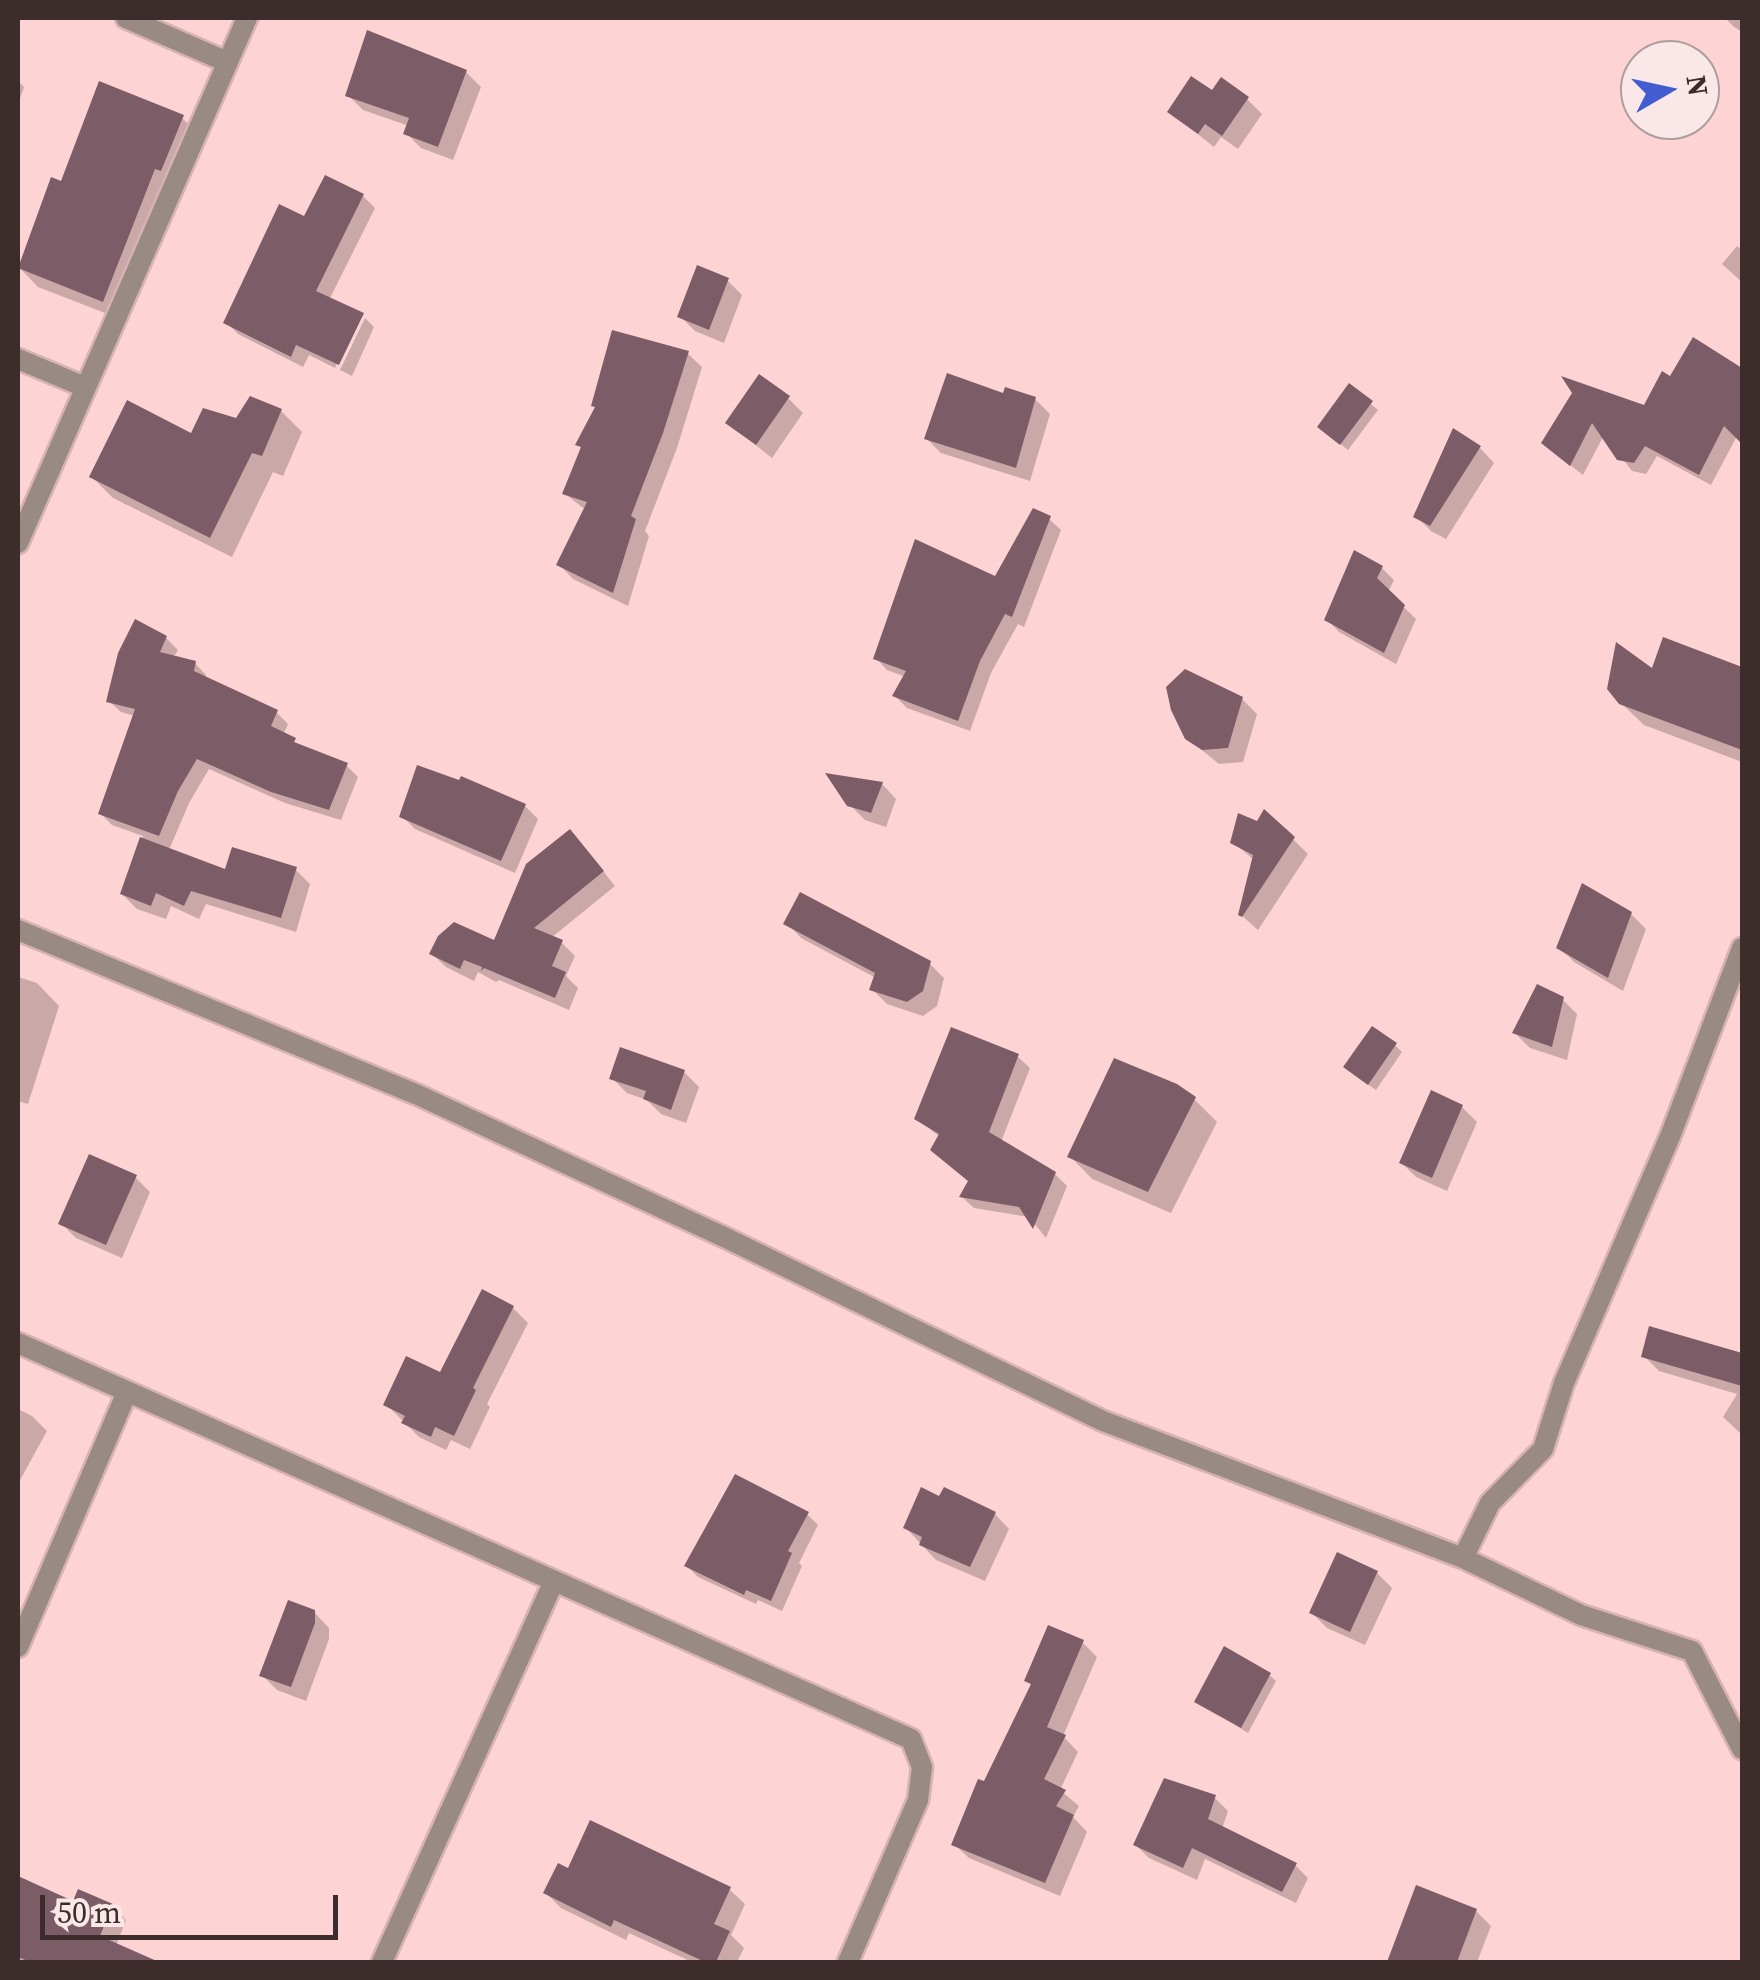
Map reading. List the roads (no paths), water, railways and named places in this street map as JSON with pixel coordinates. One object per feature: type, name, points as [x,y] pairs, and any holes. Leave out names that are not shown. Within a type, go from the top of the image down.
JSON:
[{"type":"street","points":[[126,18],[227,62]]},
{"type":"street","points":[[18,544],[247,18]]},
{"type":"street","points":[[18,359],[85,388]]},
{"type":"street","points":[[18,930],[418,1095],[724,1237],[1103,1421],[1463,1558],[1581,1615],[1692,1651],[1742,1750]]},
{"type":"street","points":[[1463,1558],[1490,1504],[1543,1450],[1564,1383],[1671,1134],[1742,948]]},
{"type":"street","points":[[18,1344],[911,1739],[922,1768],[918,1800],[848,1962]]},
{"type":"street","points":[[18,1647],[127,1392]]},
{"type":"street","points":[[382,1962],[554,1581]]}]
